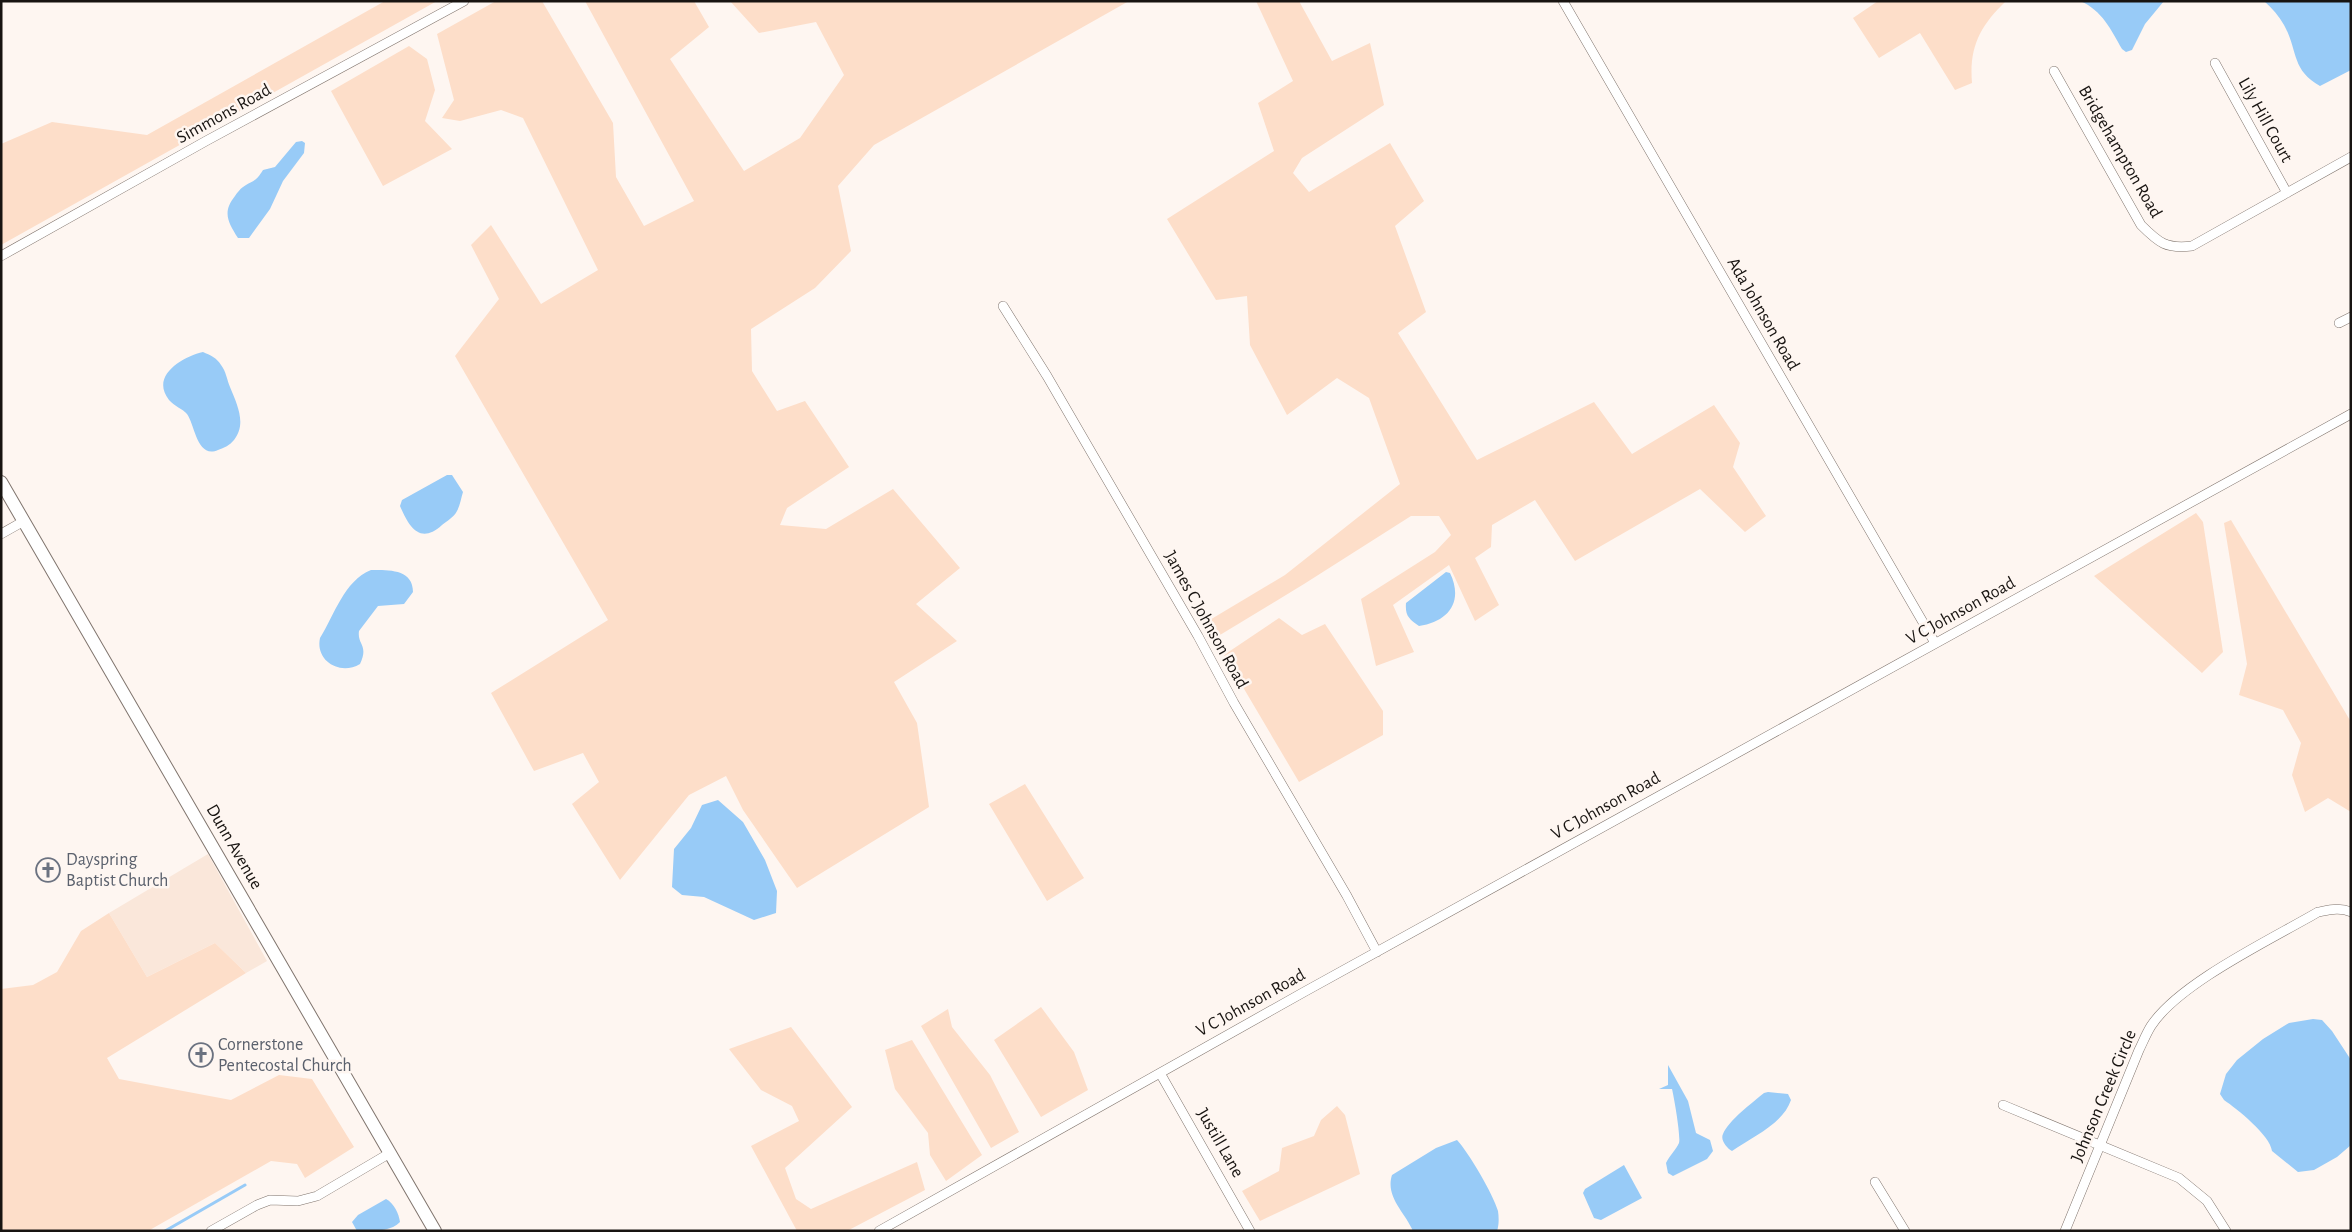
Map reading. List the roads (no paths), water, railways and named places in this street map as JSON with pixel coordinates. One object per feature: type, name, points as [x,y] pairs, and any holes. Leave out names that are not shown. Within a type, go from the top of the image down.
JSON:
[{"type":"main road","name":"Dunn Avenue","points":[[1,482],[435,1231]]},
{"type":"street","name":"Simmons Road","points":[[1,256],[206,141],[464,1]]},
{"type":"street","name":"Ada Johnson Road","points":[[1563,1],[1935,643]]},
{"type":"street","name":"Lily Hill Court","points":[[2215,63],[2287,193]]},
{"type":"street","name":"Bridgehampton Road","points":[[2054,71],[2142,225],[2157,241],[2174,248],[2192,246],[2351,157]]},
{"type":"street","name":"James C Johnson Road","points":[[1003,306],[1047,376],[1198,636],[1234,703],[1347,896],[1377,952]]},
{"type":"street","points":[[2340,323],[2351,317]]},
{"type":"street","name":"V C Johnson Road","points":[[879,1231],[1377,952],[2351,414]]},
{"type":"street","points":[[1,534],[24,521]]},
{"type":"street","name":"Johnson Creek Circle","points":[[2065,1231],[2139,1050],[2152,1025],[2170,1006],[2198,982],[2318,912],[2331,909],[2345,909],[2351,912]]},
{"type":"street","name":"Justill Lane","points":[[1160,1073],[1250,1231]]},
{"type":"street","points":[[2003,1105],[2179,1178],[2207,1200],[2226,1231]]},
{"type":"street","points":[[211,1231],[257,1205],[270,1200],[298,1201],[317,1196],[390,1153]]},
{"type":"street","points":[[1875,1182],[1905,1231]]},
{"type":"water","points":[[2080,1],[2164,1],[2145,24],[2132,50],[2126,52],[2122,49],[2100,15]]},
{"type":"water","points":[[2264,1],[2351,1],[2351,70],[2320,86],[2311,80],[2304,73],[2296,59],[2282,22]]},
{"type":"water","points":[[302,141],[305,143],[304,153],[283,181],[270,209],[249,238],[238,238],[231,227],[228,217],[231,202],[242,188],[256,179],[263,170],[275,167],[296,142]]},
{"type":"water","points":[[203,352],[215,359],[223,367],[240,414],[238,434],[232,442],[218,450],[211,451],[205,450],[201,445],[187,414],[169,400],[164,391],[163,383],[171,369],[178,363]]},
{"type":"water","points":[[447,475],[452,475],[463,492],[457,511],[434,531],[421,533],[416,531],[411,527],[403,514],[400,506],[402,500]]},
{"type":"water","points":[[371,570],[399,572],[409,579],[413,592],[404,604],[378,606],[359,631],[363,649],[360,664],[345,668],[337,667],[325,659],[321,653],[319,646],[320,638],[347,590],[362,575]]},
{"type":"water","points":[[1446,572],[1450,573],[1454,583],[1455,593],[1451,609],[1438,620],[1419,626],[1408,617],[1406,603]]},
{"type":"water","points":[[718,800],[743,822],[765,860],[777,891],[776,913],[754,920],[704,897],[682,895],[672,887],[674,849],[691,828],[702,805]]},
{"type":"water","points":[[2313,1019],[2322,1020],[2332,1031],[2351,1060],[2351,1145],[2337,1157],[2314,1170],[2298,1172],[2272,1151],[2259,1130],[2224,1100],[2220,1094],[2226,1074],[2237,1060],[2263,1039],[2289,1023]]},
{"type":"water","points":[[1668,1065],[1688,1101],[1696,1133],[1710,1140],[1713,1151],[1707,1159],[1673,1176],[1668,1173],[1666,1163],[1679,1143],[1676,1108],[1672,1089],[1659,1089],[1668,1085]]},
{"type":"water","points":[[1768,1092],[1788,1094],[1791,1100],[1787,1109],[1774,1123],[1732,1151],[1722,1139],[1726,1129],[1748,1106]]},
{"type":"water","points":[[1457,1140],[1486,1184],[1495,1204],[1499,1216],[1497,1231],[1413,1231],[1393,1197],[1391,1190],[1392,1175],[1436,1148]]},
{"type":"water","points":[[1624,1165],[1642,1198],[1601,1220],[1594,1218],[1583,1193],[1585,1189]]},
{"type":"water","points":[[386,1199],[396,1209],[400,1222],[391,1228],[357,1231],[352,1222],[358,1215]]},
{"type":"waterway","points":[[165,1231],[245,1185]]},
{"type":"place","name":"Dayspring Baptist Church","points":[[48,870]]},
{"type":"place","name":"Cornerstone Pentecostal Church","points":[[201,1055]]}]
